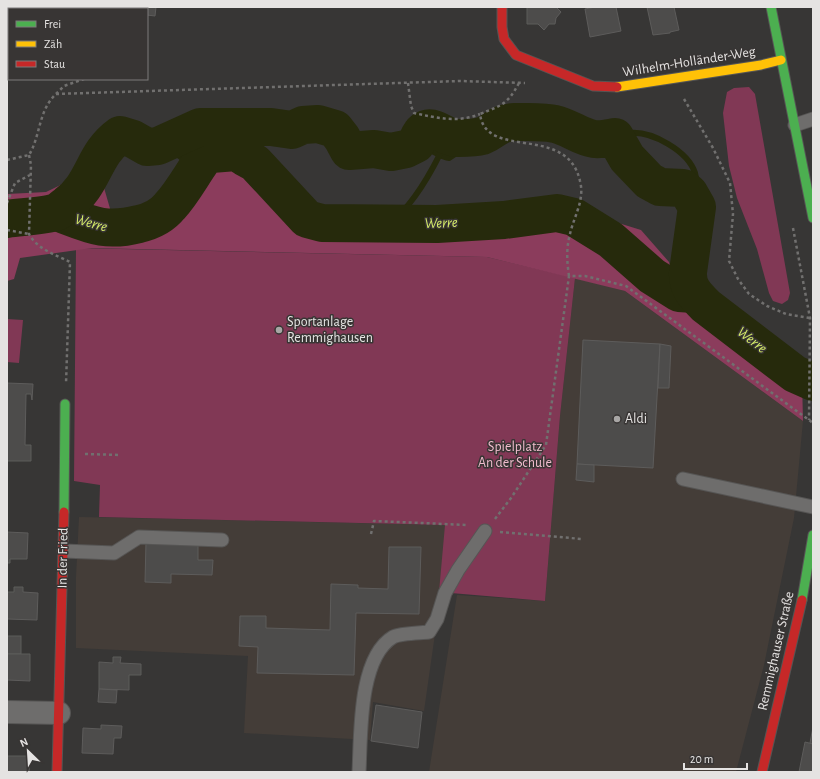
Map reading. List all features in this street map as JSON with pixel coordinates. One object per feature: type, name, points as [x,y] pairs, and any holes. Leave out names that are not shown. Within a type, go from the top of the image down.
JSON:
[{"type":"street","name":"Wilhelm-Holländer-Weg","points":[[502,7],[502,36],[506,47],[516,55],[593,86],[622,87],[761,65],[781,60]]},
{"type":"street","points":[[771,7],[813,218]]},
{"type":"street","name":"In der Fried","points":[[57,772],[64,551],[65,404]]},
{"type":"street","name":"Remmighauser Straße","points":[[762,772],[804,588],[813,535]]},
{"type":"street","points":[[7,712],[59,713]]},
{"type":"lane","points":[[795,125],[813,119]]},
{"type":"lane","points":[[683,479],[813,507]]},
{"type":"lane","points":[[358,772],[364,697],[371,664],[381,647],[394,636],[429,632],[438,619],[445,593],[458,570],[485,531]]},
{"type":"lane","points":[[64,551],[114,553],[139,536],[222,540]]},
{"type":"path","points":[[56,94],[460,81],[545,84],[561,74]]},
{"type":"path","points":[[675,79],[693,116],[713,148],[730,183],[733,214],[729,261],[738,279],[749,294],[767,306],[786,314],[810,316],[809,420]]},
{"type":"path","points":[[65,404],[70,262],[45,250],[35,243],[29,234],[29,156],[34,147],[43,111],[49,101],[64,86],[81,80]]},
{"type":"path","points":[[408,83],[411,106],[414,113],[442,119],[468,118],[502,105],[511,98],[519,83]]},
{"type":"path","points":[[480,114],[482,124],[496,138],[536,144],[561,154],[573,162],[580,181],[581,192],[580,204],[574,217],[567,248],[569,276],[546,445],[511,498],[485,531]]},
{"type":"path","points":[[7,160],[29,156]]},
{"type":"path","points":[[7,203],[16,183],[30,175]]},
{"type":"path","points":[[7,230],[29,234]]},
{"type":"path","points":[[569,276],[585,276],[626,286],[813,423]]},
{"type":"path","points":[[65,452],[120,455]]},
{"type":"path","points":[[371,534],[374,522],[467,525],[485,531],[582,539]]},
{"type":"shaded area","points":[[198,144],[252,146],[318,211],[599,217],[641,230],[669,262],[680,304],[709,317],[802,380],[803,421],[625,291],[487,257],[92,248],[20,258],[14,279],[7,281],[7,194],[46,192],[98,167],[111,212],[141,216]]},
{"type":"shaded area","points":[[575,278],[625,291],[803,421],[794,518],[764,665],[736,772],[429,772],[457,595],[545,601],[560,416]]},
{"type":"shaded area","points":[[79,517],[446,525],[438,613],[424,711],[373,702],[370,740],[244,733],[248,656],[76,648],[76,577]]},
{"type":"green space","points":[[749,87],[755,94],[790,293],[788,300],[782,304],[773,301],[769,293],[757,249],[737,198],[729,166],[723,113],[727,92],[734,88]]},
{"type":"green space","name":"Sportanlage Remmighausen","points":[[76,248],[487,257],[575,278],[560,416],[545,601],[439,592],[445,525],[99,517],[100,485],[74,481]]},
{"type":"green space","points":[[7,319],[23,320],[19,363],[7,362]]},
{"type":"building","points":[[23,7],[29,8],[14,8]]},
{"type":"building","points":[[48,7],[68,7],[68,8]]},
{"type":"building","points":[[156,7],[155,16],[148,15],[148,8],[127,8]]},
{"type":"building","points":[[527,7],[556,7],[561,12],[556,18],[555,24],[549,24],[544,30],[538,24],[527,24]]},
{"type":"building","points":[[595,7],[616,7],[621,31],[590,37],[585,9]]},
{"type":"building","points":[[647,7],[674,7],[679,30],[670,33],[653,35]]},
{"type":"building","points":[[7,31],[8,57],[7,57]]},
{"type":"building","name":"Aldi","points":[[583,340],[660,344],[653,468],[577,464]]},
{"type":"building","points":[[660,344],[671,346],[669,388],[658,388]]},
{"type":"building","points":[[7,383],[33,384],[32,400],[31,394],[26,394],[25,445],[31,445],[31,461],[7,461]]},
{"type":"building","points":[[577,464],[594,465],[594,482],[576,480]]},
{"type":"building","points":[[7,532],[28,533],[27,559],[10,559],[10,563],[7,563]]},
{"type":"building","points":[[146,542],[198,544],[198,560],[213,560],[212,575],[171,574],[171,583],[145,582]]},
{"type":"building","points":[[389,547],[421,547],[419,614],[356,613],[354,675],[257,673],[258,647],[239,646],[240,616],[266,616],[266,628],[330,630],[331,584],[358,585],[358,588],[388,589]]},
{"type":"building","points":[[14,587],[23,587],[23,592],[38,593],[37,620],[7,619],[7,592],[14,592]]},
{"type":"building","points":[[7,636],[21,636],[21,654],[7,654]]},
{"type":"building","points":[[7,654],[30,654],[30,681],[7,680]]},
{"type":"building","points":[[113,657],[121,657],[120,663],[141,664],[141,675],[129,675],[129,690],[99,689],[99,662],[113,663]]},
{"type":"building","points":[[99,689],[117,690],[116,703],[98,702]]},
{"type":"building","points":[[376,705],[422,712],[418,748],[371,741]]},
{"type":"building","points":[[101,725],[122,726],[121,738],[114,738],[113,754],[82,753],[83,728],[101,729]]},
{"type":"building","points":[[813,727],[813,744],[810,743]]},
{"type":"building","points":[[805,742],[813,744],[813,772],[799,772]]},
{"type":"building","points":[[7,756],[30,756],[29,772],[7,772]]},
{"type":"waterway","name":"Werre","points":[[7,219],[46,214],[60,210],[83,188],[104,151],[120,135],[133,139],[147,147],[158,146],[200,127],[271,127],[292,130],[303,125],[318,124],[335,129],[349,151],[374,149],[391,152],[406,149],[416,144],[420,135],[429,128],[435,129],[452,137],[467,138],[482,136],[504,124],[515,122],[535,122],[560,125],[589,138],[599,139],[615,137],[627,158],[649,181],[660,187],[683,188],[689,193],[697,207],[688,272],[692,290],[706,306],[795,374],[813,382]]},
{"type":"waterway","name":"Werre","points":[[615,137],[628,133],[639,133],[658,139],[677,150],[685,157],[695,173],[697,186],[697,207]]},
{"type":"waterway","name":"Werre","points":[[416,144],[449,158],[482,136]]},
{"type":"waterway","name":"Werre","points":[[163,144],[196,168]]},
{"type":"waterway","name":"Werre","points":[[57,212],[97,226],[116,228],[127,227],[148,221],[156,218],[167,210],[203,159],[211,154],[236,152],[255,163],[307,219],[322,223],[437,224],[504,220],[557,213],[574,217],[611,240],[652,276],[679,293],[694,294]]},
{"type":"waterway","points":[[389,224],[404,210],[418,192],[440,154]]},
{"type":"traffic: fast","points":[[771,7],[813,218]]},
{"type":"traffic: fast","points":[[64,512],[65,404]]},
{"type":"traffic: fast","points":[[802,600],[813,535]]},
{"type":"traffic: slow","points":[[617,87],[761,65],[781,60]]},
{"type":"traffic: jam","points":[[502,7],[502,27],[504,39],[516,55],[593,86],[617,87]]},
{"type":"traffic: jam","points":[[57,772],[64,512]]},
{"type":"traffic: jam","points":[[762,772],[802,600]]},
{"type":"place","name":"Sportanlage Remmighausen","points":[[279,330]]},
{"type":"place","name":"Aldi","points":[[617,419]]},
{"type":"park label","name":"Spielplatz An der Schule","points":[[515,456]]}]
